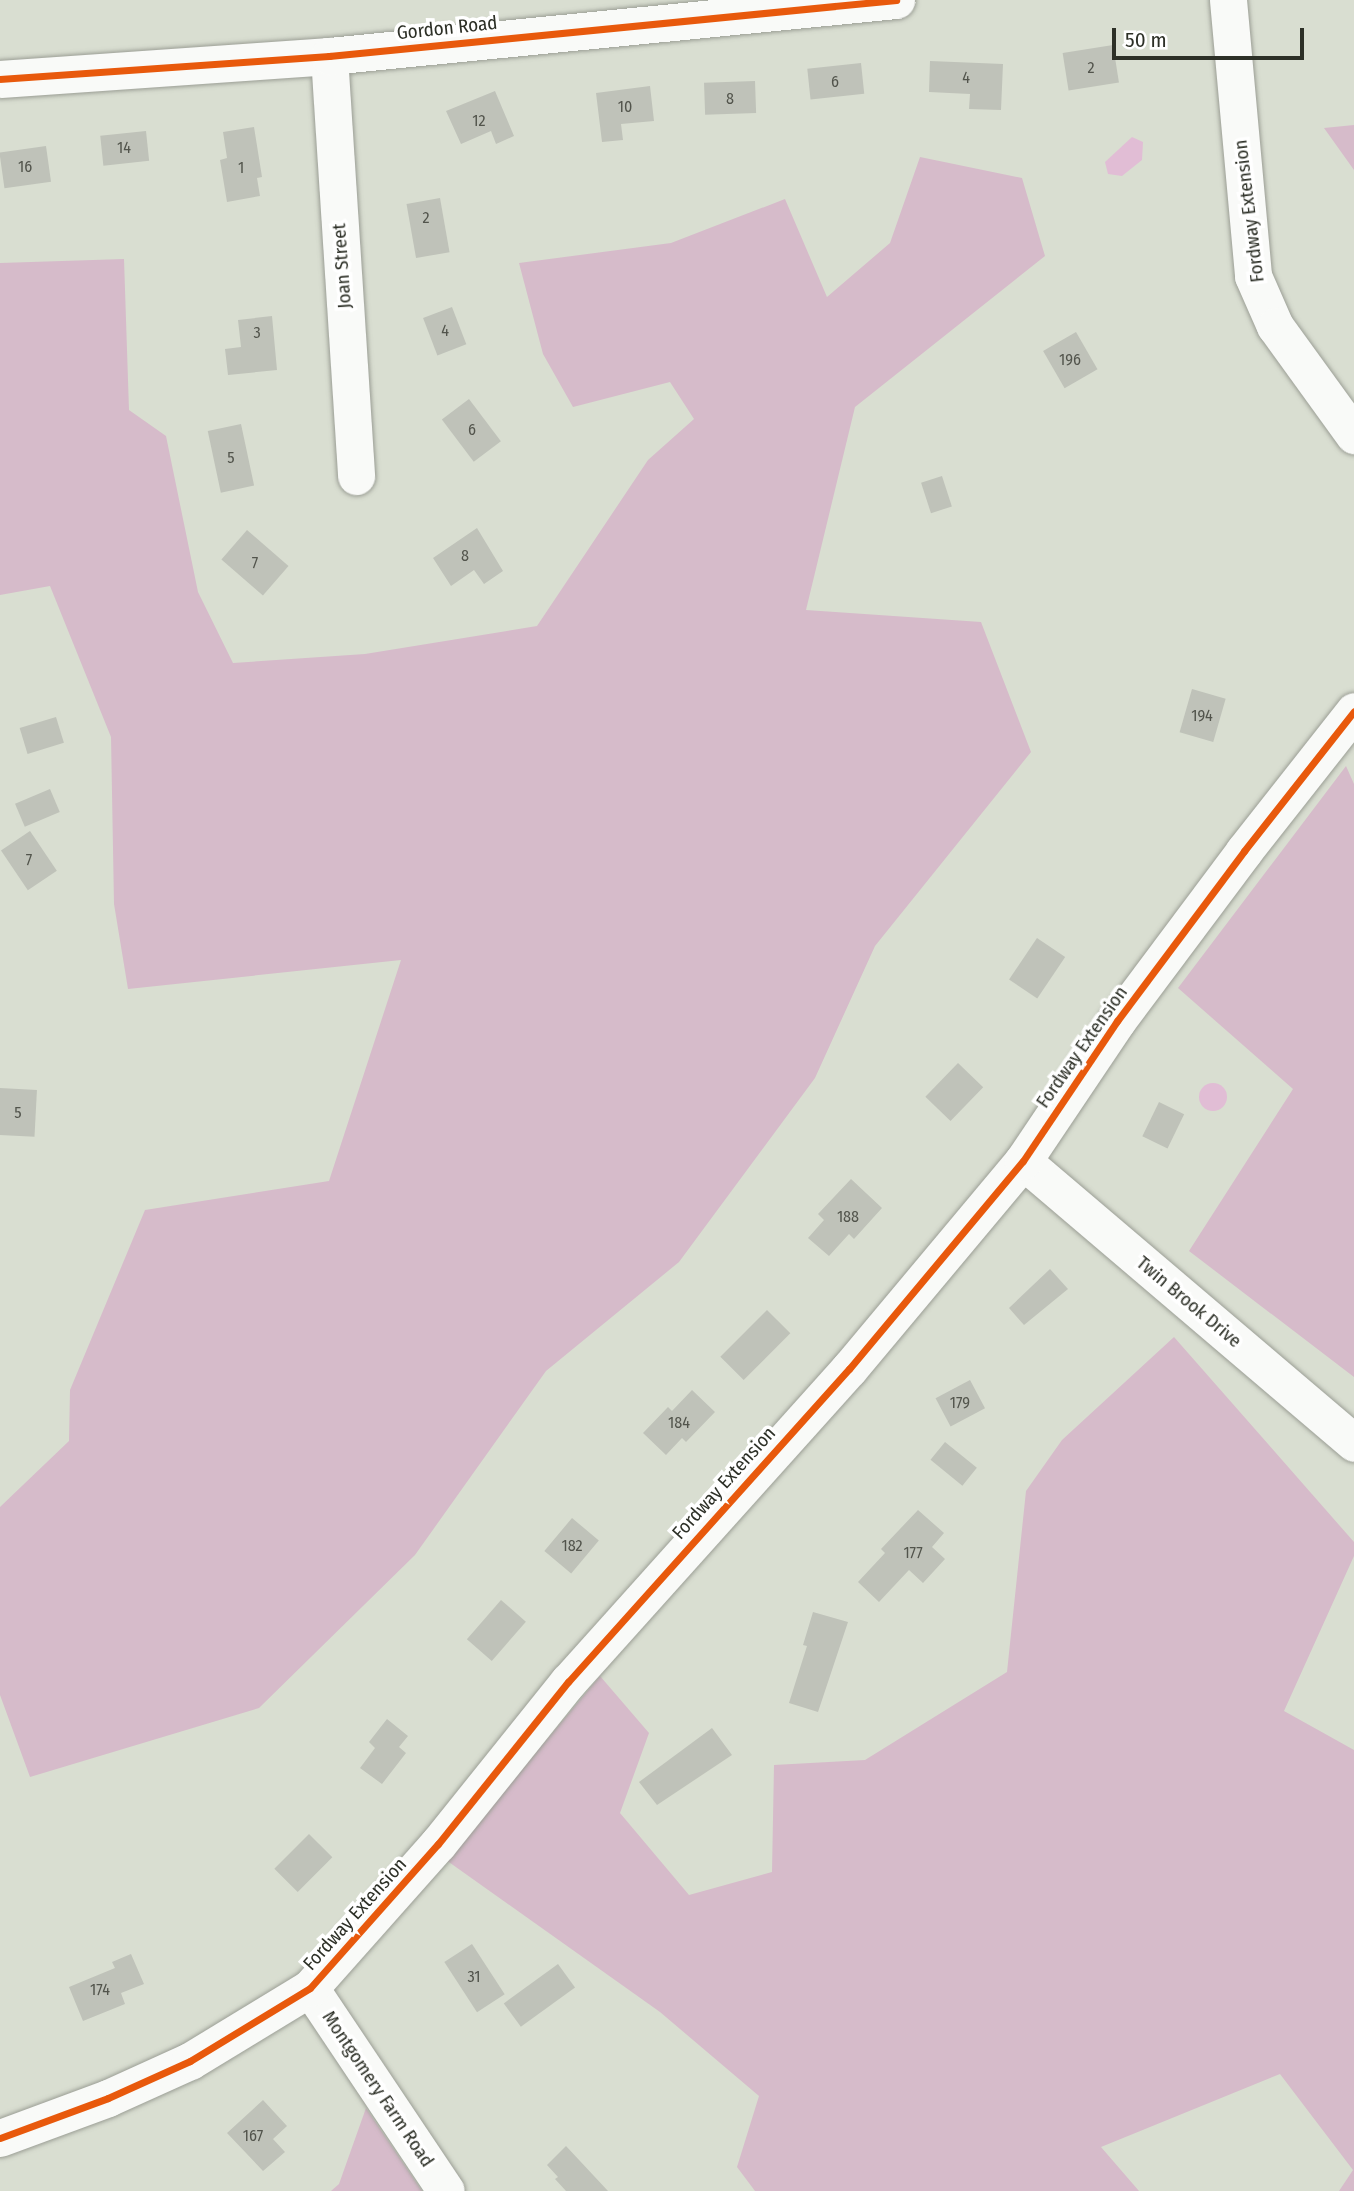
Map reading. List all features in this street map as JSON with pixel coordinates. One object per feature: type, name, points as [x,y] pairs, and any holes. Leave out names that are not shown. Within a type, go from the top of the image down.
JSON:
[{"type":"street","name":"Gordon Road","points":[[0,79],[329,56],[896,0]]},
{"type":"street","name":"Fordway Extension","points":[[1228,0],[1253,276],[1275,326],[1354,435]]},
{"type":"street","name":"Joan Street","points":[[329,56],[356,476]]},
{"type":"street","name":"Fordway Extension","points":[[0,2138],[108,2098],[190,2061],[310,1988],[438,1844],[568,1682],[849,1369],[1023,1161],[1117,1021],[1244,851],[1354,711]]},
{"type":"street","name":"Twin Brook Drive","points":[[1023,1161],[1354,1443]]},
{"type":"street","name":"Montgomery Farm Road","points":[[310,1988],[446,2191]]},
{"type":"shaded area","points":[[1354,125],[1354,170],[1324,128]]},
{"type":"shaded area","points":[[1132,137],[1143,142],[1142,160],[1122,176],[1108,174],[1105,162]]},
{"type":"shaded area","points":[[920,157],[1022,178],[1045,256],[855,407],[806,610],[981,622],[1031,752],[875,946],[815,1078],[679,1262],[546,1371],[415,1555],[259,1708],[30,1777],[0,1695],[0,1507],[69,1441],[70,1390],[145,1210],[329,1181],[401,960],[128,989],[114,904],[111,737],[50,586],[0,595],[0,263],[124,259],[129,410],[166,436],[198,592],[233,663],[365,654],[537,626],[648,460],[694,419],[670,382],[573,407],[543,354],[519,263],[671,243],[785,199],[827,297],[890,243]]},
{"type":"shaded area","points":[[1346,766],[1354,784],[1354,1377],[1189,1251],[1293,1089],[1178,988]]},
{"type":"shaded area","points":[[1213,1083],[1223,1087],[1227,1097],[1223,1107],[1213,1111],[1203,1107],[1199,1097],[1203,1087]]},
{"type":"shaded area","points":[[1174,1337],[1354,1542],[1354,1556],[1284,1711],[1354,1750],[1354,2191],[1339,2191],[1353,2170],[1280,2074],[1101,2147],[1139,2191],[755,2191],[737,2167],[759,2096],[660,2012],[446,1860],[600,1676],[649,1733],[620,1813],[689,1895],[772,1872],[774,1765],[865,1760],[1007,1672],[1026,1491],[1062,1440]]},
{"type":"shaded area","points":[[366,2108],[422,2191],[331,2191],[339,2184]]},
{"type":"building","points":[[1113,45],[1119,83],[1069,91],[1063,53]]},
{"type":"building","points":[[930,61],[1003,64],[1001,110],[969,109],[970,94],[929,92]]},
{"type":"building","points":[[861,63],[864,94],[811,99],[807,69]]},
{"type":"building","points":[[755,81],[756,113],[705,115],[704,83]]},
{"type":"building","points":[[650,86],[654,121],[621,124],[623,140],[602,142],[596,93]]},
{"type":"building","points":[[495,91],[514,136],[496,144],[491,131],[461,144],[446,111]]},
{"type":"building","points":[[254,127],[262,177],[257,178],[260,196],[227,202],[220,160],[227,158],[223,132]]},
{"type":"building","points":[[146,131],[149,161],[103,166],[100,136]]},
{"type":"building","points":[[46,146],[51,182],[4,188],[0,152]]},
{"type":"building","points":[[440,198],[450,252],[416,258],[407,204]]},
{"type":"building","points":[[452,307],[466,344],[437,355],[423,318]]},
{"type":"building","points":[[272,316],[277,370],[228,375],[225,349],[241,347],[238,320]]},
{"type":"building","points":[[1076,332],[1098,369],[1065,388],[1043,351]]},
{"type":"building","points":[[469,399],[501,441],[474,462],[442,419]]},
{"type":"building","points":[[241,424],[254,486],[221,493],[208,431]]},
{"type":"building","points":[[942,476],[952,506],[931,513],[921,483]]},
{"type":"building","points":[[477,528],[503,571],[484,584],[474,570],[451,586],[433,558]]},
{"type":"building","points":[[247,530],[289,566],[263,596],[221,559]]},
{"type":"building","points":[[1192,689],[1226,699],[1213,742],[1180,732]]},
{"type":"building","points":[[56,717],[64,743],[28,754],[20,728]]},
{"type":"building","points":[[50,789],[60,812],[25,827],[15,804]]},
{"type":"building","points":[[30,831],[57,871],[28,890],[1,851]]},
{"type":"building","points":[[1037,938],[1065,957],[1037,998],[1009,979]]},
{"type":"building","points":[[958,1063],[983,1087],[951,1121],[925,1097]]},
{"type":"building","points":[[0,1088],[37,1090],[34,1137],[0,1135]]},
{"type":"building","points":[[1159,1102],[1184,1114],[1168,1148],[1142,1136]]},
{"type":"building","points":[[851,1179],[882,1208],[854,1239],[849,1234],[829,1256],[808,1238],[824,1220],[818,1214]]},
{"type":"building","points":[[1050,1269],[1068,1289],[1024,1325],[1009,1308]]},
{"type":"building","points":[[767,1310],[790,1333],[744,1380],[720,1357]]},
{"type":"building","points":[[970,1380],[985,1408],[951,1427],[936,1398]]},
{"type":"building","points":[[692,1390],[715,1412],[686,1442],[682,1438],[666,1455],[643,1433],[668,1407],[672,1411]]},
{"type":"building","points":[[945,1442],[977,1468],[962,1486],[931,1460]]},
{"type":"building","points":[[918,1510],[944,1533],[932,1547],[945,1559],[923,1583],[909,1570],[879,1602],[858,1582],[885,1553],[881,1549]]},
{"type":"building","points":[[572,1518],[599,1540],[571,1573],[544,1551]]},
{"type":"building","points":[[501,1600],[526,1622],[492,1661],[467,1639]]},
{"type":"building","points":[[813,1612],[848,1622],[818,1712],[789,1703],[807,1646],[803,1645]]},
{"type":"building","points":[[387,1719],[408,1736],[399,1747],[406,1753],[382,1784],[360,1768],[375,1748],[369,1742]]},
{"type":"building","points":[[712,1728],[732,1755],[657,1805],[639,1782]]},
{"type":"building","points":[[309,1834],[332,1857],[298,1892],[274,1869]]},
{"type":"building","points":[[472,1944],[505,1994],[477,2012],[444,1962]]},
{"type":"building","points":[[131,1954],[144,1984],[121,1993],[125,2004],[83,2021],[69,1987],[115,1968],[112,1962]]},
{"type":"building","points":[[558,1964],[575,1987],[521,2027],[504,2003]]},
{"type":"building","points":[[263,2100],[287,2126],[273,2139],[285,2152],[263,2171],[227,2133]]},
{"type":"building","points":[[566,2146],[608,2191],[566,2191],[547,2165]]},
{"type":"cycle path","points":[[0,79],[329,56],[896,0]]},
{"type":"cycle path","points":[[0,2138],[108,2098],[190,2061],[310,1988],[438,1844],[568,1682],[849,1369],[1023,1161],[1117,1021],[1244,851],[1354,711]]}]
